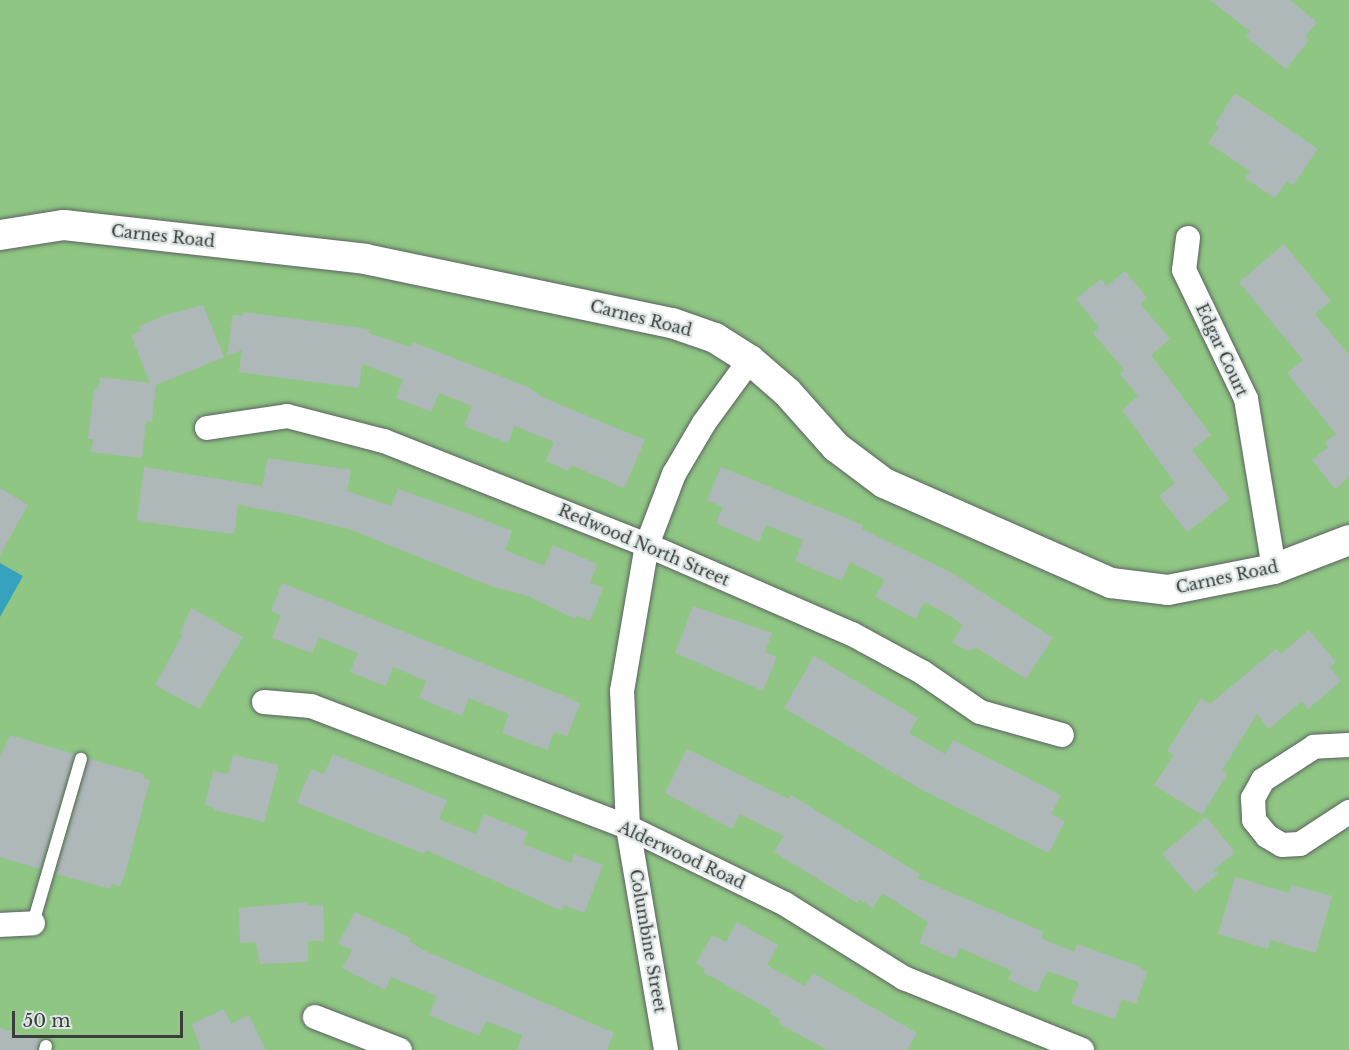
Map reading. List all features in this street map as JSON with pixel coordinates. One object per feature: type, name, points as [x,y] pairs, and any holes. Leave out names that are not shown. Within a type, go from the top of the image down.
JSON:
[{"type":"street","name":"Carnes Road","points":[[0,235],[64,225],[365,259],[672,323],[715,338],[750,360],[787,392],[836,447],[884,483],[1112,583],[1168,590],[1274,569],[1349,540]]},
{"type":"street","name":"Edgar Court","points":[[1188,238],[1184,270],[1246,399],[1274,569]]},
{"type":"street","name":"Columbine Street","points":[[666,1050],[627,827],[622,692],[647,545],[674,474],[704,423],[750,360]]},
{"type":"street","name":"Redwood North Street","points":[[207,428],[287,416],[384,441],[647,545],[852,634],[922,672],[980,712],[1062,735]]},
{"type":"street","name":"Alderwood Road","points":[[264,702],[311,706],[627,827],[785,904],[904,978],[1082,1050]]},
{"type":"street","points":[[1349,745],[1314,747],[1263,780],[1253,798],[1254,820],[1267,836],[1282,845],[1300,844],[1349,812]]},
{"type":"street","points":[[0,925],[33,923]]},
{"type":"street","points":[[315,1017],[400,1050]]},
{"type":"lane","points":[[33,923],[81,759]]},
{"type":"green space","points":[[0,0],[1349,0],[1349,1050],[0,1050]]},
{"type":"water","points":[[0,563],[23,576],[0,617]]},
{"type":"building","points":[[1210,0],[1290,0],[1317,22],[1305,37],[1309,40],[1286,69],[1246,37],[1250,31]]},
{"type":"building","points":[[1235,93],[1318,149],[1293,185],[1287,181],[1275,198],[1245,178],[1250,171],[1208,143],[1219,127],[1215,124]]},
{"type":"building","points":[[1284,244],[1331,301],[1315,314],[1349,355],[1349,477],[1335,489],[1312,460],[1328,447],[1325,442],[1336,434],[1287,373],[1303,360],[1239,282]]},
{"type":"building","points":[[1125,271],[1147,298],[1140,304],[1170,339],[1151,355],[1211,435],[1192,450],[1230,499],[1187,532],[1159,496],[1175,483],[1122,410],[1138,396],[1120,374],[1124,370],[1093,333],[1099,327],[1076,299],[1101,279],[1107,286]]},
{"type":"building","points":[[203,305],[224,357],[156,385],[152,422],[146,421],[142,458],[91,452],[93,439],[88,439],[94,389],[98,389],[100,377],[150,383],[131,335],[141,331],[139,326],[165,315]]},
{"type":"building","points":[[244,312],[369,329],[368,333],[411,347],[413,342],[528,387],[542,397],[645,440],[624,488],[571,465],[568,471],[546,461],[554,442],[515,426],[508,443],[464,426],[472,406],[439,393],[431,412],[396,398],[403,379],[362,364],[359,388],[239,372],[242,350],[227,356],[233,315],[243,316]]},
{"type":"building","points":[[268,458],[351,470],[347,491],[391,506],[398,489],[469,514],[512,531],[505,550],[544,566],[553,545],[597,564],[590,583],[603,588],[590,621],[577,615],[575,619],[528,596],[491,586],[352,530],[293,515],[238,505],[234,534],[137,521],[144,467],[262,486]]},
{"type":"building","points":[[721,467],[863,525],[862,529],[954,574],[1053,638],[1026,679],[977,648],[967,651],[952,642],[963,625],[947,614],[924,602],[916,619],[875,597],[885,580],[850,562],[842,581],[795,561],[803,540],[766,525],[759,542],[716,523],[723,507],[707,500]]},
{"type":"building","points":[[0,488],[28,505],[0,555]]},
{"type":"building","points":[[282,583],[567,697],[580,704],[567,736],[554,732],[547,750],[502,733],[509,714],[469,698],[462,716],[419,698],[426,681],[393,667],[386,686],[350,672],[358,653],[319,637],[312,653],[272,638],[281,615],[271,611]]},
{"type":"building","points":[[693,606],[772,633],[765,652],[777,657],[763,691],[675,653]]},
{"type":"building","points":[[191,608],[243,637],[199,709],[155,685],[183,634],[180,633]]},
{"type":"building","points":[[1309,630],[1336,662],[1330,667],[1341,681],[1308,709],[1302,701],[1269,729],[1257,714],[1222,770],[1227,774],[1202,815],[1154,785],[1174,755],[1167,751],[1201,698],[1210,704],[1276,649],[1281,654]]},
{"type":"building","points":[[814,656],[918,718],[909,733],[945,754],[953,740],[1061,795],[1051,814],[1065,821],[1049,853],[924,791],[784,708]]},
{"type":"building","points":[[10,735],[74,754],[40,869],[0,857],[0,757]]},
{"type":"building","points":[[687,749],[789,799],[791,795],[920,874],[917,878],[1044,932],[1041,938],[1074,952],[1077,944],[1138,966],[1147,972],[1136,1004],[1122,999],[1115,1019],[1071,1004],[1079,982],[1047,971],[1037,993],[1008,979],[1012,971],[960,948],[955,959],[919,943],[928,922],[882,893],[873,908],[859,899],[857,903],[774,852],[784,836],[740,814],[732,829],[665,793]]},
{"type":"building","points":[[333,754],[447,800],[439,819],[476,834],[484,814],[528,832],[523,844],[571,863],[574,854],[603,865],[584,913],[564,905],[562,911],[426,850],[424,854],[297,803],[311,769],[324,774]]},
{"type":"building","points":[[233,755],[279,765],[264,822],[213,810],[213,807],[205,805],[213,771],[228,774]]},
{"type":"building","points":[[89,759],[144,774],[143,778],[150,780],[125,874],[120,886],[112,884],[111,889],[56,874]]},
{"type":"building","points":[[1206,817],[1235,852],[1213,871],[1219,873],[1195,893],[1162,854]]},
{"type":"building","points":[[1235,877],[1289,893],[1292,885],[1332,896],[1316,953],[1270,940],[1268,949],[1218,934]]},
{"type":"building","points":[[307,902],[308,906],[323,905],[324,941],[308,941],[308,962],[260,964],[256,942],[240,943],[239,908]]},
{"type":"building","points":[[355,912],[411,938],[409,941],[421,949],[614,1033],[607,1050],[517,1050],[522,1035],[486,1021],[479,1036],[429,1015],[437,996],[391,977],[385,990],[342,968],[352,950],[338,943]]},
{"type":"building","points":[[737,922],[778,945],[767,965],[805,986],[813,973],[917,1033],[907,1050],[827,1050],[778,1023],[780,1019],[770,1014],[772,1011],[703,972],[705,969],[696,963],[712,935],[726,942]]},
{"type":"building","points":[[224,1009],[231,1024],[249,1015],[266,1050],[201,1050],[192,1024]]},
{"type":"building","points":[[0,1028],[41,1040],[37,1050],[0,1050]]}]
